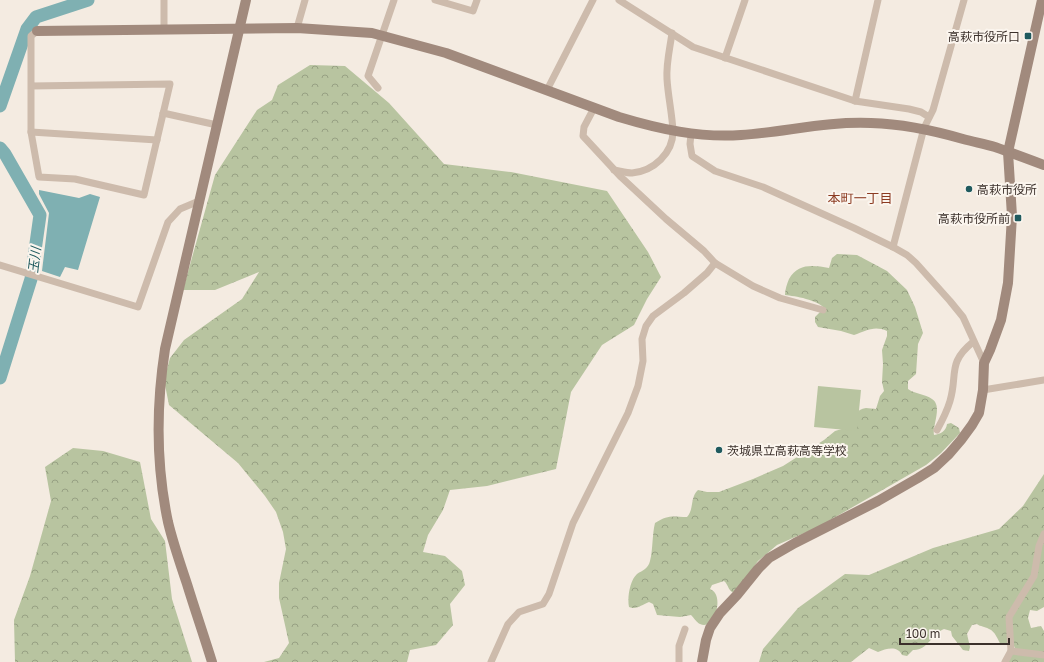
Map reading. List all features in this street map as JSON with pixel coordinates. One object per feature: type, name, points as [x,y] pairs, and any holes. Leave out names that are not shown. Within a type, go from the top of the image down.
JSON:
[{"type":"street","points":[[164,0],[164,30]]},
{"type":"street","points":[[212,662],[178,559],[169,524],[162,487],[158,446],[158,408],[165,349],[238,29],[246,0]]},
{"type":"street","points":[[297,28],[305,0]]},
{"type":"street","points":[[378,88],[368,76],[394,0]]},
{"type":"street","points":[[435,0],[473,11],[477,0]]},
{"type":"street","points":[[547,90],[593,0]]},
{"type":"street","points":[[619,0],[693,47],[855,101],[909,109],[921,112],[929,117]]},
{"type":"street","points":[[725,58],[745,0]]},
{"type":"street","points":[[855,101],[878,0]]},
{"type":"street","points":[[893,247],[924,128],[933,110],[964,0]]},
{"type":"street","points":[[702,662],[710,628],[720,613],[769,558],[795,543],[878,501],[934,468],[949,454],[972,425],[979,413],[983,390],[984,362],[1001,320],[1008,283],[1012,216],[1008,152],[1042,0]]},
{"type":"street","points":[[31,86],[170,84],[144,195],[75,179],[39,178],[31,132],[31,86],[31,36],[37,31],[297,28],[372,33],[446,53],[594,108],[644,125],[673,131],[691,134],[739,135],[764,133],[823,124],[848,123],[897,125],[924,128],[995,147],[1044,165]]},
{"type":"street","points":[[614,170],[631,173],[649,170],[662,159],[670,146],[673,131],[667,77],[667,63],[672,33]]},
{"type":"street","points":[[594,108],[584,127],[584,136],[614,170],[666,219],[716,263],[753,286],[780,298],[823,310]]},
{"type":"street","points":[[163,113],[217,125]]},
{"type":"street","points":[[31,132],[157,140]]},
{"type":"street","points":[[691,134],[690,144],[692,156],[705,166],[715,171],[763,187],[893,247],[907,255],[916,263],[963,317],[973,342],[984,362]]},
{"type":"street","points":[[0,265],[138,307],[168,222],[180,209],[199,201]]},
{"type":"street","points":[[491,662],[508,624],[519,612],[543,604],[549,594],[573,523],[622,425],[638,386],[643,361],[642,339],[646,326],[653,316],[684,293],[716,263]]},
{"type":"street","points":[[937,430],[950,401],[956,360],[962,350],[973,342]]},
{"type":"street","points":[[983,390],[1044,380]]},
{"type":"street","points":[[1005,662],[1011,651],[1009,617],[1034,576],[1039,546],[1044,534]]},
{"type":"street","points":[[679,662],[679,646],[685,629]]},
{"type":"street","points":[[1011,651],[1044,655]]},
{"type":"green space","points":[[310,65],[345,66],[389,103],[444,164],[511,172],[607,191],[648,252],[661,277],[647,299],[634,325],[602,345],[571,392],[556,469],[487,486],[450,490],[443,510],[428,535],[423,552],[445,556],[462,571],[465,585],[450,604],[453,625],[436,645],[410,650],[407,662],[264,662],[279,658],[289,643],[279,598],[279,583],[286,549],[283,532],[276,512],[238,463],[169,405],[164,380],[170,358],[184,340],[242,299],[259,272],[215,290],[183,290],[215,175],[257,110],[272,100],[278,85]]},
{"type":"green space","points":[[837,254],[857,255],[887,271],[907,290],[915,307],[923,333],[918,344],[916,374],[908,381],[908,389],[929,397],[935,402],[937,411],[934,435],[943,432],[946,429],[947,424],[951,423],[959,428],[960,433],[941,453],[926,465],[818,527],[777,545],[758,561],[735,593],[730,590],[724,581],[712,585],[710,589],[714,591],[717,597],[717,609],[709,624],[700,624],[691,615],[680,617],[657,615],[653,604],[649,602],[637,608],[629,607],[629,594],[633,580],[637,574],[647,568],[650,561],[655,523],[668,517],[687,517],[691,511],[694,496],[698,490],[719,492],[783,466],[824,440],[835,431],[852,426],[855,417],[860,410],[866,408],[876,409],[880,396],[884,391],[882,382],[882,350],[887,336],[887,331],[882,329],[874,329],[866,330],[854,335],[818,327],[815,322],[815,317],[824,308],[821,305],[800,297],[785,295],[789,279],[797,270],[806,266],[829,268],[832,258]]},
{"type":"green space","points":[[818,386],[861,390],[857,431],[814,427]]},
{"type":"green space","points":[[73,448],[103,451],[140,462],[151,519],[165,541],[172,599],[192,662],[15,662],[14,620],[30,576],[51,501],[45,467]]},
{"type":"green space","points":[[1044,474],[1044,607],[1037,611],[1030,610],[1028,618],[1031,628],[1041,626],[1044,631],[1044,662],[1004,662],[1014,653],[1015,648],[1012,642],[1001,645],[991,630],[977,624],[972,625],[967,634],[970,647],[969,651],[963,650],[952,636],[951,631],[944,629],[922,648],[913,650],[907,656],[902,655],[894,649],[878,652],[869,648],[851,662],[759,662],[763,649],[798,608],[845,574],[869,575],[933,548],[999,529],[1023,506]]},
{"type":"water","points":[[39,190],[79,198],[90,194],[100,197],[78,270],[65,267],[60,277],[42,271],[49,213],[39,194]]},
{"type":"waterway","name":"玉川","points":[[0,106],[27,29],[36,17],[88,0]]},
{"type":"waterway","name":"玉川","points":[[0,148],[5,154],[40,215],[31,279],[0,378]]},
{"type":"place","name":"高萩市役所口","points":[[1028,36]]},
{"type":"place","name":"高萩市役所","points":[[969,189]]},
{"type":"place","name":"高萩市役所前","points":[[1018,218]]},
{"type":"place","name":"茨城県立高萩高等学校","points":[[719,450]]},
{"type":"district","name":"本町一丁目","points":[[860,198]]}]
